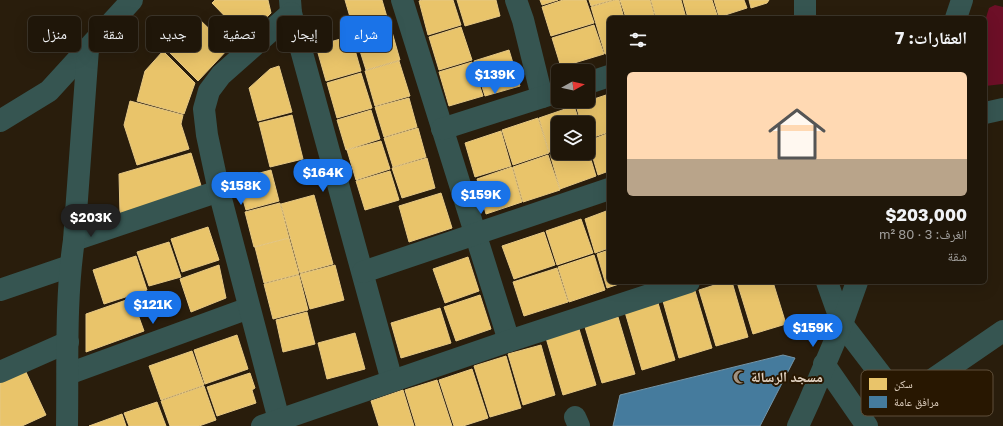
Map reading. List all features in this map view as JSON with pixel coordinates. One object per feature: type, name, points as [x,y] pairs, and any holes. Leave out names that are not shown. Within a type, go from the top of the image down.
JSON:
[{"type":"street","points":[[112,16],[116,0]]},
{"type":"street","points":[[117,16],[132,0]]},
{"type":"street","points":[[402,0],[509,341]]},
{"type":"street","points":[[442,130],[550,95],[516,0]]},
{"type":"street","points":[[957,16],[962,0]]},
{"type":"street","points":[[392,381],[291,6],[221,75],[209,91],[204,110],[206,135],[249,308],[270,423],[509,341],[683,284]]},
{"type":"street","points":[[2,116],[49,91],[88,49]]},
{"type":"street","points":[[68,426],[70,266],[74,240],[88,49]]},
{"type":"street","points":[[595,81],[607,77]]},
{"type":"street","points":[[987,113],[1003,109]]},
{"type":"street","points":[[363,272],[607,190]]},
{"type":"street","points":[[74,240],[219,191]]},
{"type":"street","points":[[0,290],[70,266]]},
{"type":"street","points":[[828,284],[842,324],[877,370]]},
{"type":"street","points":[[798,426],[810,402],[824,364],[842,324],[856,284]]},
{"type":"street","points":[[68,374],[249,308]]},
{"type":"street","points":[[946,370],[1003,331]]},
{"type":"street","points":[[0,372],[68,342]]},
{"type":"street","points":[[824,364],[867,426]]},
{"type":"shaded area","points":[[995,5],[1003,7],[1003,84],[987,86],[987,16],[989,8]]},
{"type":"building: سكن","points":[[215,0],[268,0],[271,13],[268,16],[225,16],[212,3]]},
{"type":"building: سكن","points":[[345,0],[382,0],[387,16],[350,16]]},
{"type":"building: سكن","points":[[453,0],[461,25],[428,35],[419,1]]},
{"type":"building: سكن","points":[[457,0],[496,0],[500,16],[465,26]]},
{"type":"building: سكن","points":[[540,0],[558,0],[542,5]]},
{"type":"building: سكن","points":[[563,0],[586,0],[594,23],[551,36],[542,7]]},
{"type":"building: سكن","points":[[589,0],[612,0],[591,6]]},
{"type":"building: سكن","points":[[619,0],[623,16],[607,16],[607,54],[605,54],[591,7]]},
{"type":"building: سكن","points":[[620,0],[650,0],[654,16],[625,16]]},
{"type":"building: سكن","points":[[651,0],[681,0],[685,16],[655,16]]},
{"type":"building: سكن","points":[[683,0],[712,0],[717,16],[687,16]]},
{"type":"building: سكن","points":[[714,0],[744,0],[747,8],[719,16]]},
{"type":"building: سكن","points":[[749,0],[769,0],[767,3],[751,8]]},
{"type":"building: سكن","points":[[201,21],[209,29],[209,52],[225,52],[198,81],[169,52],[201,52]]},
{"type":"building: سكن","points":[[594,25],[604,54],[571,64],[560,64],[552,38]]},
{"type":"building: سكن","points":[[461,27],[472,60],[439,70],[429,37]]},
{"type":"building: سكن","points":[[392,32],[400,60],[366,70],[360,52],[392,52]]},
{"type":"building: سكن","points":[[340,39],[340,52],[356,52],[361,71],[326,81],[318,52],[332,52],[332,41]]},
{"type":"building: سكن","points":[[509,50],[520,86],[485,96],[474,61]]},
{"type":"building: سكن","points":[[162,52],[164,52],[195,83],[184,114],[137,101],[145,71]]},
{"type":"building: سكن","points":[[399,61],[410,96],[375,106],[365,71]]},
{"type":"building: سكن","points":[[472,62],[483,96],[449,106],[439,72]]},
{"type":"building: سكن","points":[[279,66],[292,112],[258,121],[249,88],[270,69]]},
{"type":"building: سكن","points":[[361,73],[372,108],[337,118],[327,83]]},
{"type":"building: سكن","points":[[607,95],[607,133],[595,137],[595,116],[579,116],[577,108],[595,108],[595,99]]},
{"type":"building: سكن","points":[[409,98],[417,127],[384,137],[375,107]]},
{"type":"building: سكن","points":[[130,101],[183,115],[181,124],[189,149],[137,165],[124,125]]},
{"type":"building: سكن","points":[[568,108],[575,108],[578,116],[551,116],[551,151],[549,152],[539,118]]},
{"type":"building: سكن","points":[[371,110],[380,139],[346,150],[337,120]]},
{"type":"building: سكن","points":[[292,115],[303,159],[270,167],[259,123]]},
{"type":"building: سكن","points":[[538,118],[549,153],[513,165],[502,130]]},
{"type":"building: سكن","points":[[418,128],[426,157],[393,167],[384,138]]},
{"type":"building: سكن","points":[[501,131],[511,166],[475,177],[465,143]]},
{"type":"building: سكن","points":[[607,134],[607,172],[598,175],[594,160],[595,160],[595,138]]},
{"type":"building: سكن","points":[[381,141],[390,169],[356,180],[347,150]]},
{"type":"building: سكن","points":[[191,153],[202,189],[120,214],[119,174]]},
{"type":"building: سكن","points":[[548,155],[560,190],[523,202],[513,167]]},
{"type":"building: سكن","points":[[427,158],[435,188],[402,198],[392,168]]},
{"type":"building: سكن","points":[[552,160],[591,160],[596,176],[560,189]]},
{"type":"building: سكن","points":[[512,167],[522,202],[486,214],[477,179]]},
{"type":"building: سكن","points":[[271,170],[279,201],[246,210],[237,179]]},
{"type":"building: سكن","points":[[390,171],[399,200],[365,210],[356,181]]},
{"type":"building: سكن","points":[[441,193],[452,228],[409,242],[399,206]]},
{"type":"building: سكن","points":[[314,195],[333,264],[300,273],[281,204]]},
{"type":"building: سكن","points":[[280,203],[289,238],[254,247],[245,212]]},
{"type":"building: سكن","points":[[607,211],[607,249],[595,253],[585,219]]},
{"type":"building: سكن","points":[[581,219],[593,253],[557,265],[546,231]]},
{"type":"building: سكن","points":[[208,227],[219,260],[182,272],[171,239]]},
{"type":"building: سكن","points":[[544,232],[555,265],[514,279],[502,246]]},
{"type":"building: سكن","points":[[289,238],[299,274],[264,283],[255,247]]},
{"type":"building: سكن","points":[[169,242],[181,277],[149,286],[137,252]]},
{"type":"building: سكن","points":[[607,251],[607,284],[619,284],[607,288],[597,254]]},
{"type":"building: سكن","points":[[594,255],[605,290],[569,302],[558,267]]},
{"type":"building: سكن","points":[[136,256],[147,290],[104,304],[93,270]]},
{"type":"building: سكن","points":[[468,257],[479,291],[445,303],[433,269]]},
{"type":"building: سكن","points":[[219,265],[226,298],[191,312],[180,279]]},
{"type":"building: سكن","points":[[335,265],[344,300],[310,309],[300,274]]},
{"type":"building: سكن","points":[[557,268],[568,302],[524,316],[513,282]]},
{"type":"building: سكن","points":[[299,275],[308,310],[273,319],[264,284]]},
{"type":"building: سكن","points":[[718,284],[733,284],[748,337],[716,346],[699,290]]},
{"type":"building: سكن","points":[[738,284],[774,284],[786,324],[753,334]]},
{"type":"building: سكن","points":[[695,291],[712,348],[679,358],[663,301]]},
{"type":"building: سكن","points":[[480,295],[491,329],[456,341],[444,307]]},
{"type":"building: سكن","points":[[132,298],[144,331],[86,352],[86,314]]},
{"type":"building: سكن","points":[[658,303],[675,360],[642,370],[625,312]]},
{"type":"building: سكن","points":[[440,308],[451,343],[401,358],[391,323]]},
{"type":"building: سكن","points":[[307,312],[315,344],[283,352],[276,320]]},
{"type":"building: سكن","points":[[618,317],[635,374],[602,383],[585,327]]},
{"type":"building: سكن","points":[[579,329],[596,385],[563,395],[546,338]]},
{"type":"building: سكن","points":[[355,333],[365,369],[327,379],[318,343]]},
{"type":"building: سكن","points":[[237,335],[248,369],[205,384],[194,350]]},
{"type":"building: سكن","points":[[541,345],[555,395],[523,405],[508,354]]},
{"type":"building: سكن","points":[[192,351],[204,385],[161,400],[149,366]]},
{"type":"building: سكن","points":[[506,356],[521,408],[490,417],[474,366]]},
{"type":"building: سكن","points":[[472,369],[488,418],[463,426],[454,426],[439,380]]},
{"type":"building: سكن","points":[[25,370],[46,415],[22,426],[0,426],[0,382]]},
{"type":"building: سكن","points":[[250,373],[255,388],[252,390],[256,403],[217,416],[207,387]]},
{"type":"building: سكن","points":[[437,380],[452,426],[416,426],[405,390]]},
{"type":"building: سكن","points":[[204,386],[216,420],[199,426],[170,426],[161,401]]},
{"type":"building: سكن","points":[[403,390],[414,426],[379,426],[371,401]]},
{"type":"building: سكن","points":[[157,402],[166,426],[129,426],[124,413]]},
{"type":"building: سكن","points":[[122,414],[126,426],[89,426]]},
{"type":"building: مرافق عامة","name":"مسجد الرسالة","points":[[783,355],[795,358],[760,426],[613,426],[620,395]]},
{"type":"place","name":"مسجد الرسالة","points":[[740,377]]}]
